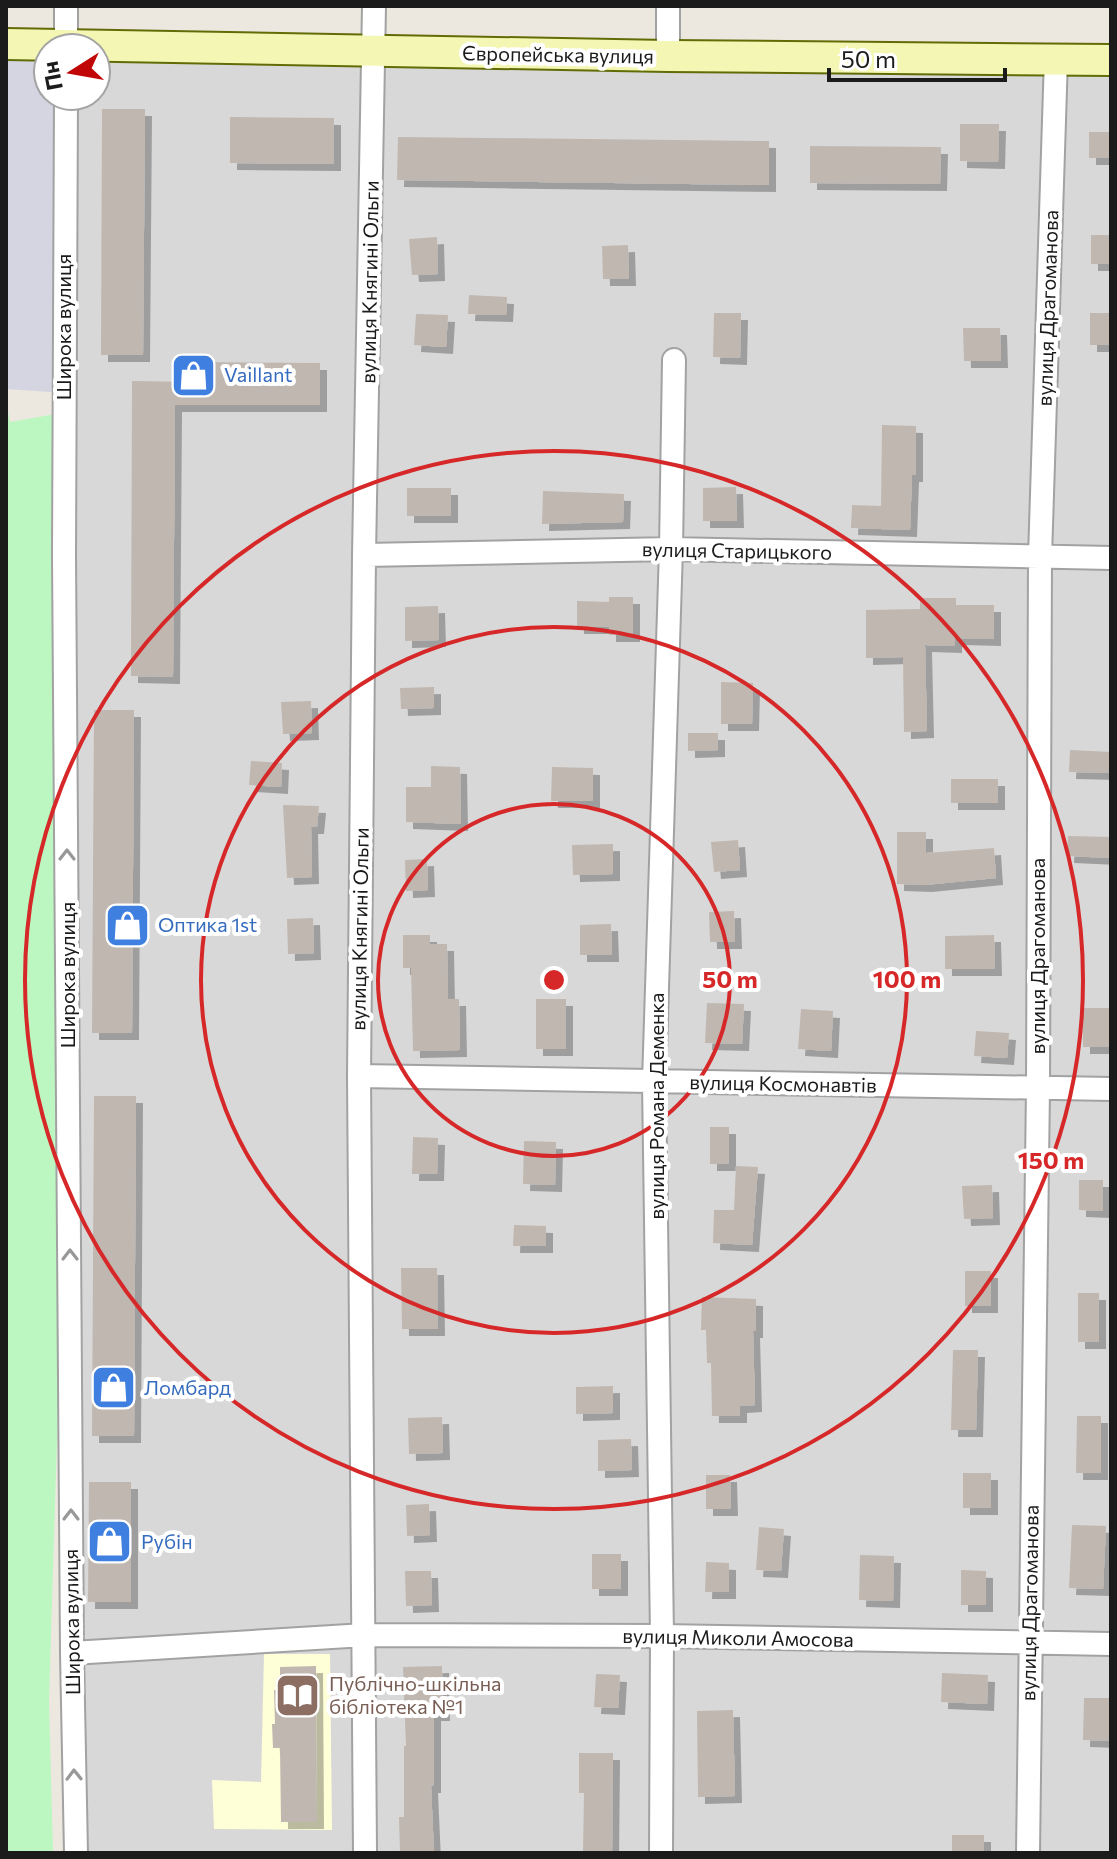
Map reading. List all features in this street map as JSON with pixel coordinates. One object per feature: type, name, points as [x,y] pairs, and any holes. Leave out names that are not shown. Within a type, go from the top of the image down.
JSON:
[{"type":"main road","name":"Європейська вулиця","points":[[6,44],[32,45]]},
{"type":"main road","name":"Європейська вулиця","points":[[112,47],[1111,60]]},
{"type":"street","points":[[66,6],[66,32]]},
{"type":"street","name":"вулиця Княгині Ольги","points":[[365,1853],[359,1076],[374,6]]},
{"type":"street","points":[[668,6],[668,56]]},
{"type":"street","name":"вулиця Драгоманова","points":[[1028,1853],[1038,1088],[1040,557],[1056,58]]},
{"type":"street","name":"Широка вулиця","points":[[66,112],[64,423],[76,1853]]},
{"type":"street","name":"вулиця Романа Деменка","points":[[661,1853],[662,1636],[654,1082],[674,360]]},
{"type":"street","name":"вулиця Старицького","points":[[364,555],[671,549],[1111,558]]},
{"type":"street","name":"вулиця Космонавтів","points":[[359,1076],[1111,1089]]},
{"type":"street","name":"вулиця Миколи Амосова","points":[[72,1653],[365,1635],[662,1636],[1111,1644]]},
{"type":"shaded area","points":[[6,46],[32,47],[32,112],[66,112],[64,393],[6,389]]},
{"type":"shaded area","points":[[112,48],[1111,60],[1111,1853],[76,1853],[66,112],[112,112]]},
{"type":"shaded area","points":[[264,1654],[330,1654],[332,1830],[214,1829],[212,1780],[261,1782]]},
{"type":"green space","points":[[6,401],[10,422],[56,414],[59,1374],[49,1701],[53,1853],[6,1853]]},
{"type":"building","points":[[145,109],[143,355],[101,355],[102,112]]},
{"type":"building","points":[[230,117],[334,118],[334,164],[230,163]]},
{"type":"building","points":[[960,124],[999,124],[998,162],[960,161]]},
{"type":"building","points":[[1089,132],[1111,132],[1111,158],[1089,158]]},
{"type":"building","points":[[398,137],[769,141],[769,185],[397,180]]},
{"type":"building","points":[[810,146],[941,147],[940,184],[810,183]]},
{"type":"building","points":[[1091,235],[1111,235],[1111,264],[1091,264]]},
{"type":"building","points":[[437,237],[438,274],[412,275],[409,239]]},
{"type":"building","points":[[628,245],[629,279],[603,279],[602,246]]},
{"type":"building","points":[[469,295],[507,297],[506,315],[468,314]]},
{"type":"building","points":[[714,313],[741,313],[740,358],[713,357]]},
{"type":"building","points":[[1090,313],[1111,313],[1111,345],[1090,345]]},
{"type":"building","points":[[416,314],[448,315],[446,347],[414,345]]},
{"type":"building","points":[[963,328],[1000,328],[1001,361],[964,361]]},
{"type":"building","points":[[190,362],[320,363],[320,405],[175,405],[173,677],[131,676],[132,381],[190,382]]},
{"type":"building","points":[[882,425],[916,426],[916,475],[912,475],[910,530],[851,528],[852,505],[881,506]]},
{"type":"building","points":[[736,487],[737,521],[703,521],[703,488]]},
{"type":"building","points":[[407,488],[451,488],[451,516],[407,516]]},
{"type":"building","points":[[543,491],[624,494],[623,522],[542,524]]},
{"type":"building","points":[[609,597],[633,597],[633,635],[609,635],[609,627],[577,627],[577,601],[609,602]]},
{"type":"building","points":[[920,598],[956,598],[956,605],[994,605],[994,639],[955,638],[955,646],[925,645],[927,731],[904,732],[903,657],[866,658],[866,610],[920,609]]},
{"type":"building","points":[[438,606],[439,640],[405,641],[405,607]]},
{"type":"building","points":[[721,682],[753,683],[752,724],[721,724]]},
{"type":"building","points":[[434,687],[434,708],[401,709],[400,688]]},
{"type":"building","points":[[311,701],[312,733],[283,734],[281,702]]},
{"type":"building","points":[[94,710],[134,710],[132,1033],[92,1033]]},
{"type":"building","points":[[688,733],[718,733],[718,750],[688,751]]},
{"type":"building","points":[[1070,750],[1111,752],[1111,773],[1069,772]]},
{"type":"building","points":[[251,761],[282,763],[281,787],[249,785]]},
{"type":"building","points":[[431,766],[460,767],[461,824],[406,822],[406,787],[431,787]]},
{"type":"building","points":[[552,767],[593,768],[593,801],[551,801]]},
{"type":"building","points":[[951,779],[998,779],[998,803],[951,803]]},
{"type":"building","points":[[283,805],[319,806],[317,827],[311,827],[312,877],[287,878]]},
{"type":"building","points":[[897,832],[926,832],[926,853],[994,848],[996,878],[925,885],[897,884]]},
{"type":"building","points":[[1068,836],[1111,837],[1111,858],[1067,856]]},
{"type":"building","points":[[738,840],[740,870],[714,872],[711,842]]},
{"type":"building","points":[[613,844],[613,874],[573,875],[572,845]]},
{"type":"building","points":[[427,859],[428,890],[406,891],[405,860]]},
{"type":"building","points":[[734,911],[735,942],[710,942],[709,912]]},
{"type":"building","points":[[313,918],[314,953],[288,954],[287,919]]},
{"type":"building","points":[[611,924],[612,955],[580,955],[580,925]]},
{"type":"building","points":[[403,935],[430,935],[430,944],[447,944],[448,999],[459,999],[460,1050],[413,1051],[411,968],[403,968]]},
{"type":"building","points":[[994,935],[995,969],[945,969],[945,936]]},
{"type":"building","points":[[536,999],[566,999],[566,1049],[536,1049]]},
{"type":"building","points":[[707,1003],[744,1004],[742,1044],[705,1043]]},
{"type":"building","points":[[1083,1008],[1109,1008],[1109,1047],[1083,1047]]},
{"type":"building","points":[[801,1009],[833,1011],[831,1051],[798,1049]]},
{"type":"building","points":[[976,1031],[1009,1033],[1007,1058],[974,1056]]},
{"type":"building","points":[[94,1096],[136,1096],[134,1436],[92,1436]]},
{"type":"building","points":[[710,1127],[729,1127],[729,1164],[710,1164]]},
{"type":"building","points":[[413,1137],[438,1138],[437,1174],[412,1174]]},
{"type":"building","points":[[524,1141],[556,1142],[555,1185],[523,1184]]},
{"type":"building","points":[[736,1166],[758,1167],[752,1245],[713,1243],[714,1210],[734,1210]]},
{"type":"building","points":[[1079,1180],[1103,1180],[1103,1211],[1079,1210]]},
{"type":"building","points":[[992,1185],[993,1218],[964,1219],[962,1186]]},
{"type":"building","points":[[514,1225],[546,1226],[546,1246],[513,1246]]},
{"type":"building","points":[[401,1268],[437,1268],[438,1329],[402,1329]]},
{"type":"building","points":[[965,1271],[991,1271],[991,1306],[965,1306]]},
{"type":"building","points":[[1078,1293],[1099,1293],[1099,1342],[1078,1342]]},
{"type":"building","points":[[702,1297],[756,1299],[756,1331],[753,1331],[755,1405],[740,1406],[740,1416],[712,1416],[711,1363],[707,1363],[706,1330],[701,1330]]},
{"type":"building","points":[[953,1350],[978,1350],[976,1430],[951,1430]]},
{"type":"building","points":[[613,1386],[613,1413],[576,1414],[576,1387]]},
{"type":"building","points":[[1077,1416],[1101,1416],[1101,1473],[1076,1473]]},
{"type":"building","points":[[442,1417],[443,1453],[409,1454],[408,1418]]},
{"type":"building","points":[[631,1439],[632,1470],[598,1471],[598,1440]]},
{"type":"building","points":[[963,1473],[991,1473],[991,1508],[963,1508]]},
{"type":"building","points":[[706,1475],[730,1475],[731,1509],[706,1509]]},
{"type":"building","name":"Рубін","points":[[89,1482],[131,1482],[131,1602],[88,1602]]},
{"type":"building","points":[[429,1504],[430,1535],[407,1536],[406,1505]]},
{"type":"building","points":[[1072,1525],[1106,1526],[1103,1589],[1069,1588]]},
{"type":"building","points":[[759,1527],[784,1529],[781,1571],[756,1570]]},
{"type":"building","points":[[592,1554],[621,1554],[621,1589],[592,1589]]},
{"type":"building","points":[[860,1555],[894,1556],[893,1601],[859,1600]]},
{"type":"building","points":[[706,1562],[729,1563],[729,1592],[705,1592]]},
{"type":"building","points":[[961,1570],[986,1571],[986,1605],[961,1605]]},
{"type":"building","points":[[405,1571],[431,1571],[432,1605],[406,1606]]},
{"type":"building","points":[[316,1666],[317,1822],[281,1822],[280,1748],[273,1748],[274,1690],[280,1690],[280,1667]]},
{"type":"building","points":[[442,1666],[443,1714],[434,1714],[434,1786],[431,1786],[434,1853],[400,1853],[399,1817],[404,1817],[406,1746],[403,1667]]},
{"type":"building","points":[[942,1673],[988,1675],[987,1704],[941,1702]]},
{"type":"building","points":[[596,1674],[620,1675],[618,1708],[594,1707]]},
{"type":"building","points":[[1084,1698],[1111,1698],[1111,1741],[1083,1740]]},
{"type":"building","points":[[733,1710],[735,1796],[698,1797],[697,1711]]},
{"type":"building","points":[[579,1753],[613,1753],[612,1853],[583,1853],[584,1793],[579,1793]]},
{"type":"building","points":[[952,1835],[984,1835],[984,1853],[952,1853]]},
{"type":"place","name":"Vaillant","points":[[193,375]]},
{"type":"place","name":"Оптика 1st","points":[[127,925]]},
{"type":"place","name":"Ломбард","points":[[113,1388]]},
{"type":"place","name":"Рубін","points":[[110,1542]]},
{"type":"place","name":"Публічно-шкільна бібліотека №1","points":[[298,1695]]}]
